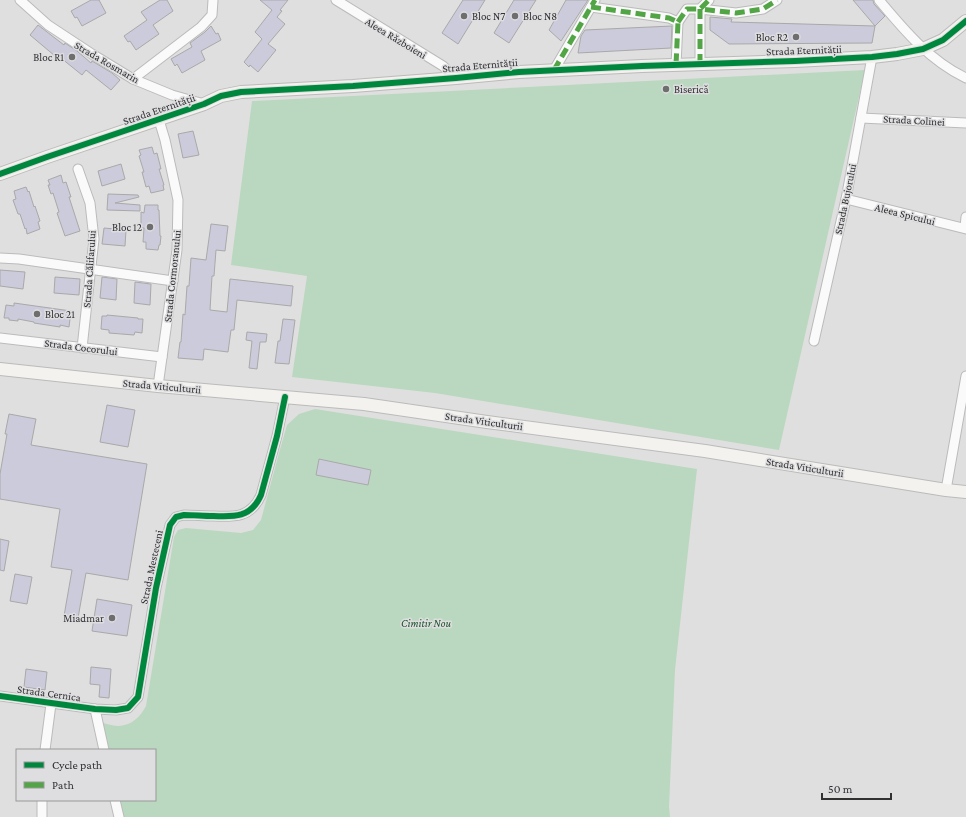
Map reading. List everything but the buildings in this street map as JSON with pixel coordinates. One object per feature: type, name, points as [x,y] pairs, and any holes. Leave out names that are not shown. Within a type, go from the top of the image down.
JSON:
[{"type":"street","name":"Strada Rosmarin","points":[[20,0],[48,25],[133,79],[172,95],[204,104]]},
{"type":"street","points":[[133,79],[201,27],[212,15],[213,0]]},
{"type":"street","name":"Aleea Războieni","points":[[336,0],[443,66],[456,78]]},
{"type":"street","points":[[700,64],[700,9],[709,0]]},
{"type":"street","points":[[676,65],[678,22],[687,9],[736,13],[763,9],[777,0]]},
{"type":"street","points":[[879,0],[903,29],[923,49],[951,70],[966,78]]},
{"type":"street","points":[[554,70],[593,4],[669,18],[678,22]]},
{"type":"street","name":"Strada Eternității","points":[[0,174],[159,120],[204,104],[221,96],[241,92],[353,86],[554,70],[872,57],[923,49],[943,40],[966,21]]},
{"type":"street","name":"Strada Bujorului","points":[[814,341],[846,199],[872,57]]},
{"type":"street","name":"Strada Colinei","points":[[862,118],[966,123]]},
{"type":"street","name":"Strada Cormoranului","points":[[158,386],[177,250],[178,200],[165,140],[159,120]]},
{"type":"street","name":"Strada Călifarului","points":[[78,169],[90,203],[94,239],[82,348]]},
{"type":"street","name":"Aleea Spicului","points":[[846,199],[965,228]]},
{"type":"street","points":[[965,228],[966,218]]},
{"type":"street","points":[[0,258],[18,259],[173,281]]},
{"type":"street","name":"Strada Cocorului","points":[[0,338],[162,357]]},
{"type":"street","name":"Strada Viticulturii","points":[[0,369],[158,386],[364,404],[705,451],[966,492]]},
{"type":"street","points":[[946,490],[966,376]]},
{"type":"street","name":"Strada Mesteceni","points":[[95,709],[116,710],[128,708],[138,696],[156,588],[170,525],[176,517],[184,515],[236,516],[246,512],[257,502],[277,436],[285,397]]},
{"type":"street","name":"Strada Cernica","points":[[0,696],[95,709]]},
{"type":"street","points":[[45,749],[51,704]]},
{"type":"street","points":[[95,709],[104,749]]},
{"type":"street","points":[[42,801],[42,817]]},
{"type":"street","points":[[115,801],[119,817]]},
{"type":"green space","points":[[865,70],[779,450],[435,393],[292,377],[307,276],[231,265],[252,101]]},
{"type":"green space","name":"Cimitir Nou","points":[[315,409],[697,469],[675,670],[669,807],[670,817],[122,817],[119,801],[156,801],[156,749],[109,749],[103,723],[119,726],[128,724],[141,714],[146,706],[174,537],[178,530],[186,528],[241,533],[253,530],[261,520],[287,425],[299,414]]},
{"type":"marked path","points":[[554,70],[595,0]]},
{"type":"marked path","points":[[678,22],[687,9],[700,9],[709,0]]},
{"type":"marked path","points":[[700,64],[700,9],[736,13],[763,9],[777,0]]},
{"type":"marked path","points":[[591,7],[669,18],[678,22],[676,65]]},
{"type":"cycle path","points":[[0,174],[204,104],[221,96],[241,92],[353,86],[519,72],[872,57],[923,49],[943,40],[966,21]]},
{"type":"cycle path","points":[[0,696],[95,709],[116,710],[128,708],[138,697],[156,588],[170,525],[176,517],[184,515],[235,516],[247,512],[257,503],[261,495],[277,436],[285,397]]},
{"type":"place","name":"Bloc N7","points":[[464,16]]},
{"type":"place","name":"Bloc N8","points":[[515,16]]},
{"type":"place","name":"Bloc R2","points":[[796,37]]},
{"type":"place","name":"Bloc R1","points":[[72,57]]},
{"type":"place","name":"Biserică","points":[[666,89]]},
{"type":"place","name":"Bloc 12","points":[[150,227]]},
{"type":"place","name":"Bloc 21","points":[[37,314]]},
{"type":"place","name":"Miadmar","points":[[112,618]]}]
